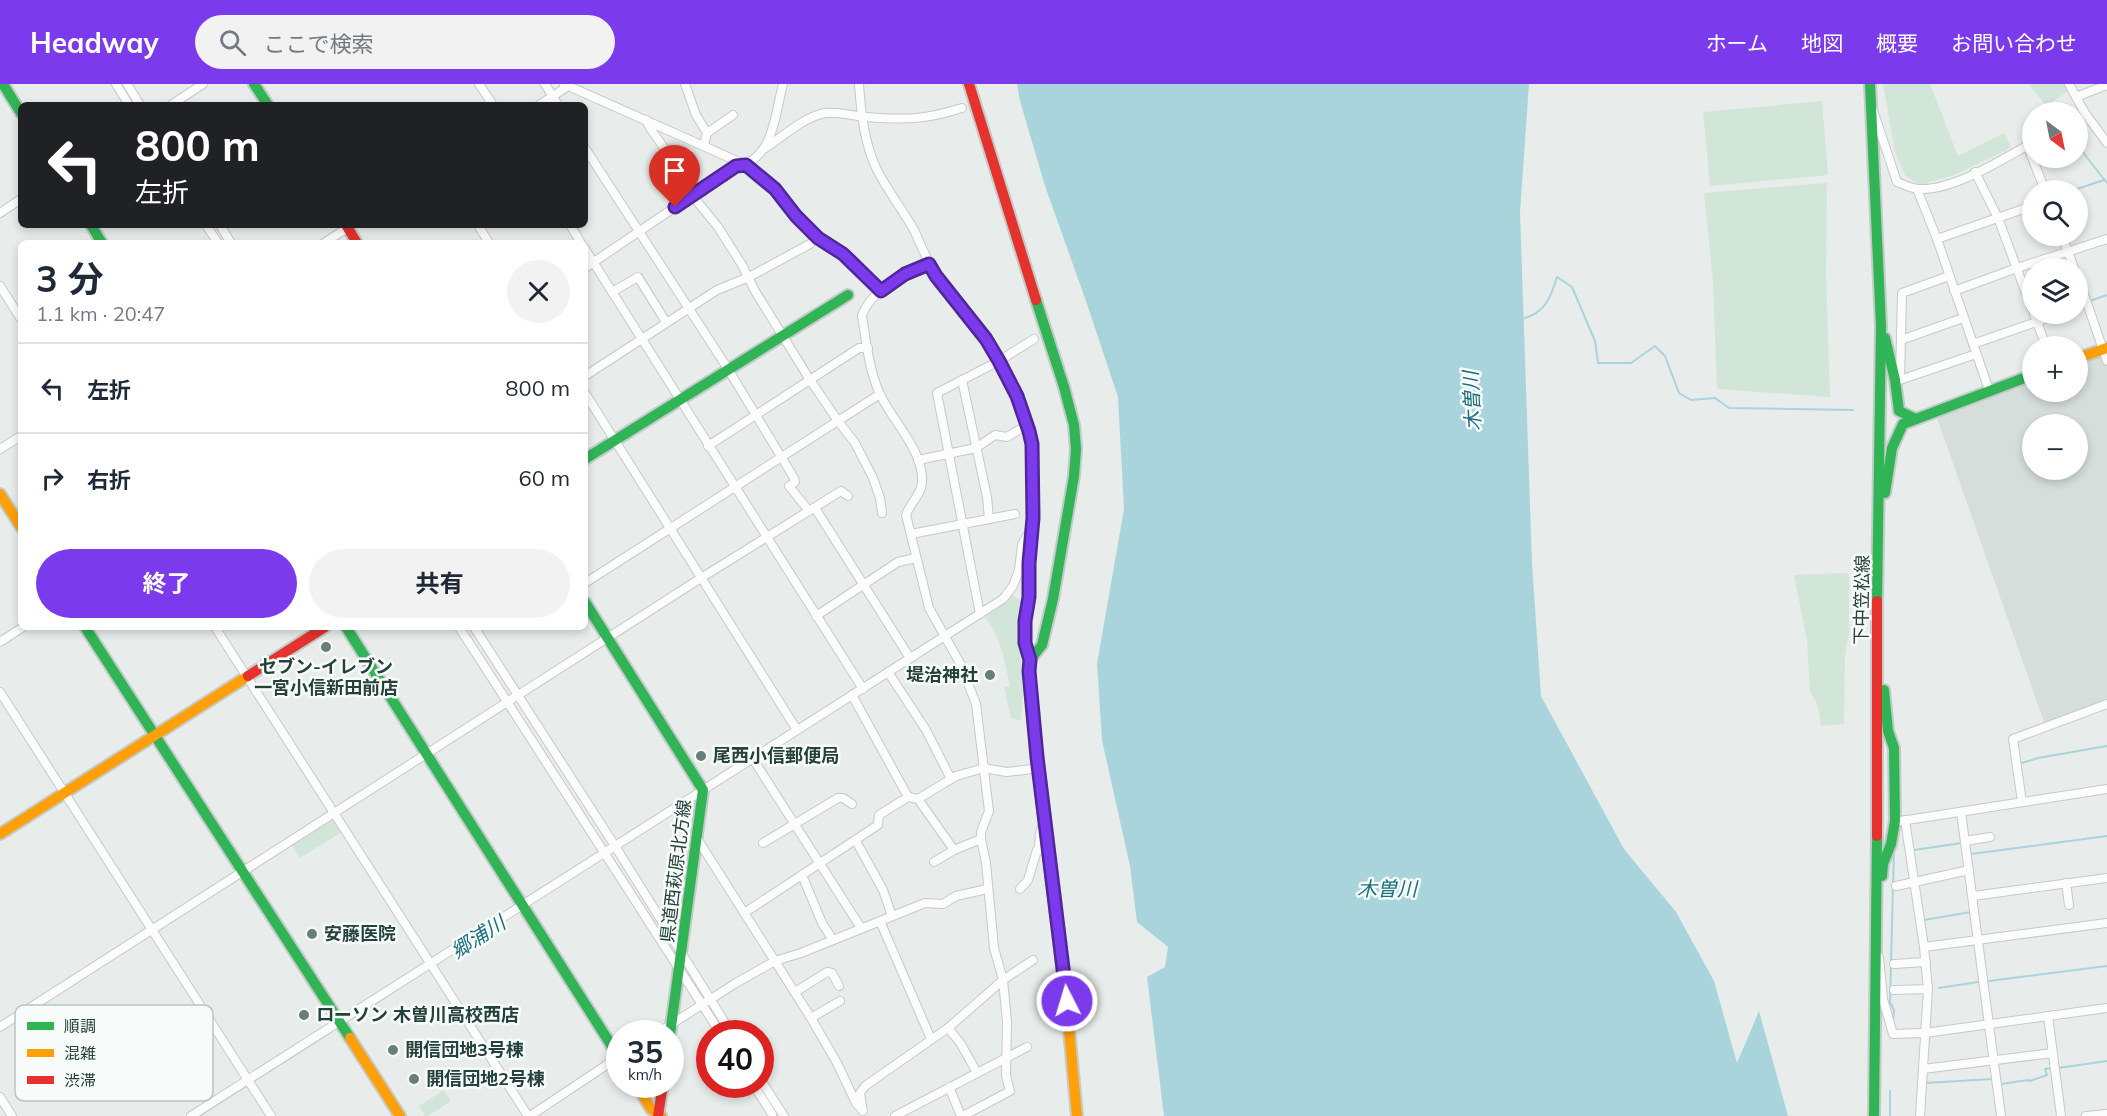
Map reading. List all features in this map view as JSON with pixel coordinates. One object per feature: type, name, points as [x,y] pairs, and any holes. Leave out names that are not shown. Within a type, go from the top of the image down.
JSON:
[{"type":"street","points":[[3,84],[18,108]]},
{"type":"street","points":[[116,84],[127,102]]},
{"type":"street","points":[[127,84],[138,102]]},
{"type":"street","points":[[176,102],[204,84]]},
{"type":"street","points":[[254,84],[266,102]]},
{"type":"street","points":[[479,84],[491,102]]},
{"type":"street","points":[[545,84],[556,102]]},
{"type":"street","points":[[685,84],[696,115],[707,133]]},
{"type":"street","points":[[761,151],[774,126],[783,84]]},
{"type":"street","points":[[859,84],[861,116],[869,150],[877,169],[913,229],[936,276],[986,339],[999,361],[1017,396],[1032,444],[1032,527],[1025,643],[1030,660],[1033,720],[1063,962],[1077,1116]]},
{"type":"street","points":[[969,84],[1074,425],[1076,449],[1074,476],[1053,599],[1042,645],[1030,660]]},
{"type":"street","name":"下中笠松線","points":[[1870,84],[1873,109],[1881,326],[1876,623],[1878,676],[1874,1116]]},
{"type":"street","points":[[2069,84],[2079,102]]},
{"type":"street","points":[[543,102],[568,85],[746,165],[775,189],[796,216],[818,238],[843,254],[881,291]]},
{"type":"street","points":[[2076,97],[2107,85]]},
{"type":"street","points":[[588,266],[736,166],[746,165],[761,151],[806,121],[823,113],[842,112],[899,120],[927,118],[962,108]]},
{"type":"street","points":[[1873,109],[1897,182],[1917,189],[1938,188],[1976,172],[2022,148]]},
{"type":"street","points":[[704,146],[707,133],[733,115]]},
{"type":"street","points":[[2088,117],[2107,143]]},
{"type":"street","points":[[646,120],[690,185],[693,194],[718,227],[810,380],[863,456],[873,478],[882,513]]},
{"type":"street","points":[[588,153],[757,416],[794,478],[795,483],[789,486],[812,509],[865,585],[910,658]]},
{"type":"street","points":[[1976,172],[1998,218],[2022,282]]},
{"type":"street","points":[[1917,189],[1937,239],[1989,390]]},
{"type":"street","points":[[0,213],[18,202]]},
{"type":"street","points":[[1937,239],[2022,210]]},
{"type":"street","points":[[328,240],[346,228]]},
{"type":"street","points":[[1954,291],[2107,239]]},
{"type":"street","points":[[588,374],[666,322],[728,285],[749,278],[810,244]]},
{"type":"street","points":[[2066,246],[2070,258]]},
{"type":"street","points":[[588,254],[863,689]]},
{"type":"street","points":[[929,264],[905,274],[881,291],[864,307],[862,316],[880,394],[905,433],[922,473],[922,485],[906,514],[928,608],[961,665],[976,704],[989,811],[981,832],[981,839],[986,863],[994,948],[1003,980],[1007,1022],[1006,1076],[1010,1091],[962,1116],[949,1087]]},
{"type":"street","points":[[1949,276],[1902,293],[1900,380],[1976,354]]},
{"type":"street","points":[[612,292],[638,277],[666,322]]},
{"type":"street","points":[[0,286],[18,314]]},
{"type":"street","points":[[588,457],[848,295]]},
{"type":"street","points":[[2088,303],[2105,348],[2107,360]]},
{"type":"street","points":[[1901,340],[1964,318]]},
{"type":"street","points":[[1973,344],[2022,323]]},
{"type":"street","points":[[1881,326],[1895,380],[1899,411],[1916,419]]},
{"type":"street","points":[[980,614],[937,393],[999,361],[1034,339]]},
{"type":"street","points":[[708,446],[858,348],[868,348]]},
{"type":"street","points":[[2088,354],[2105,348]]},
{"type":"street","points":[[1879,526],[1890,461],[1898,430],[1903,424],[2022,378]]},
{"type":"street","points":[[962,380],[987,497],[989,519]]},
{"type":"street","points":[[588,581],[880,394]]},
{"type":"street","points":[[588,398],[797,730]]},
{"type":"street","points":[[918,460],[976,448],[994,435],[1007,437],[1027,425]]},
{"type":"street","points":[[0,449],[18,438]]},
{"type":"street","points":[[34,1005],[701,578],[841,491],[848,495]]},
{"type":"street","points":[[0,494],[18,522]]},
{"type":"street","points":[[911,534],[1015,514]]},
{"type":"street","points":[[191,1116],[1003,599],[1013,586],[1019,570],[1022,546],[1032,527]]},
{"type":"street","points":[[816,616],[898,562],[916,558]]},
{"type":"street","name":"県道西萩原北方線","points":[[588,607],[704,790],[672,1020]]},
{"type":"street","points":[[0,642],[18,630]]},
{"type":"street","points":[[87,630],[400,1116]]},
{"type":"street","points":[[217,630],[529,1116],[606,1066]]},
{"type":"street","points":[[0,834],[320,630]]},
{"type":"street","points":[[347,630],[606,1037]]},
{"type":"street","points":[[461,630],[712,1020]]},
{"type":"street","points":[[476,630],[723,1020]]},
{"type":"street","points":[[888,672],[926,730],[951,779]]},
{"type":"street","points":[[1878,676],[1883,684],[1888,731],[1894,748],[1900,821],[1915,882],[1926,962],[1928,989],[1920,1116]]},
{"type":"street","points":[[0,692],[200,1005]]},
{"type":"street","points":[[852,695],[908,797]]},
{"type":"street","points":[[2022,802],[2013,739],[2107,706]]},
{"type":"street","points":[[753,759],[861,928]]},
{"type":"street","points":[[744,913],[856,841],[878,825],[879,815],[908,797],[918,799],[951,779],[984,768],[1006,772],[1033,769]]},
{"type":"street","points":[[1900,821],[2107,789]]},
{"type":"street","points":[[763,843],[837,798],[843,798],[852,804]]},
{"type":"street","points":[[918,799],[954,850]]},
{"type":"street","points":[[1961,812],[2001,1116]]},
{"type":"street","points":[[1020,889],[1028,880],[1037,850],[1039,850],[1040,833],[1045,821]]},
{"type":"street","points":[[1875,906],[1880,898],[1883,864],[1900,821]]},
{"type":"street","points":[[1965,841],[1990,837]]},
{"type":"street","points":[[934,862],[954,850],[981,839]]},
{"type":"street","points":[[698,840],[811,1018],[864,1114]]},
{"type":"street","points":[[856,841],[883,890],[892,916]]},
{"type":"street","points":[[1896,886],[1969,870]]},
{"type":"street","points":[[802,875],[822,923],[833,940]]},
{"type":"street","points":[[1973,896],[2107,878]]},
{"type":"street","points":[[2066,883],[2069,905]]},
{"type":"street","points":[[682,1020],[702,1004],[775,961],[926,903],[943,904],[957,897],[987,889]]},
{"type":"street","points":[[880,921],[931,1039]]},
{"type":"street","points":[[1924,947],[2107,923]]},
{"type":"street","points":[[1876,950],[1879,954],[1883,999],[1893,1034],[1925,1034],[2107,1008]]},
{"type":"street","points":[[864,1114],[860,1093],[865,1086],[948,1028],[1003,980],[1033,960]]},
{"type":"street","points":[[1894,964],[1926,962]]},
{"type":"street","points":[[795,992],[827,972],[831,973],[839,986]]},
{"type":"street","points":[[1894,990],[1928,989]]},
{"type":"street","points":[[811,1018],[840,1001]]},
{"type":"street","points":[[2048,1016],[2061,1116]]},
{"type":"street","points":[[0,1027],[15,1017]]},
{"type":"street","points":[[213,1026],[271,1116]]},
{"type":"street","points":[[948,1028],[961,1044],[977,1073]]},
{"type":"street","points":[[895,1116],[1027,1047]]},
{"type":"street","points":[[1923,1069],[2053,1053]]},
{"type":"street","points":[[0,1097],[12,1116]]},
{"type":"street","points":[[645,1098],[659,1115]]},
{"type":"street","points":[[659,1115],[661,1098]]},
{"type":"street","points":[[762,1098],[772,1114]]},
{"type":"street","points":[[772,1098],[784,1116]]},
{"type":"street","points":[[2086,1116],[2107,1113]]},
{"type":"shaded area","points":[[2103,356],[2107,367],[2107,700],[2044,722],[1936,415],[2022,385],[2022,402],[2088,402],[2088,361]]},
{"type":"green space","points":[[1883,84],[1930,84],[1958,156],[2004,133],[2011,146],[1954,175],[1919,185],[1905,175],[1895,152]]},
{"type":"green space","points":[[2029,84],[2065,84],[2068,91],[2052,102],[2043,102]]},
{"type":"green space","points":[[1822,101],[1828,175],[1710,186],[1703,112]]},
{"type":"green space","points":[[1827,183],[1826,273],[1830,397],[1717,389],[1713,282],[1704,193]]},
{"type":"green space","points":[[1846,573],[1849,575],[1849,633],[1845,657],[1844,724],[1821,726],[1817,704],[1810,692],[1807,640],[1794,575]]},
{"type":"green space","points":[[1011,594],[1022,601],[1021,721],[1011,718],[1004,687],[1010,686],[1004,658],[999,642],[985,617],[997,609]]},
{"type":"green space","points":[[333,818],[342,832],[300,858],[292,845]]},
{"type":"green space","points":[[444,1090],[451,1101],[425,1116],[419,1106]]},
{"type":"water","name":"木曽川","points":[[1017,84],[1529,84],[1520,212],[1532,563],[1541,696],[1624,849],[1676,912],[1714,981],[1737,1063],[1759,1011],[1788,1116],[1164,1116],[1147,977],[1165,967],[1168,947],[1137,922],[1130,866],[1102,740],[1097,664],[1124,509],[1118,397],[1045,186]]},
{"type":"waterway","points":[[2088,159],[2107,183]]},
{"type":"waterway","points":[[2088,185],[2104,180]]},
{"type":"waterway","points":[[1521,319],[1536,313],[1546,304],[1557,277],[1572,287],[1595,341],[1598,363],[1631,363],[1655,346],[1665,356],[1679,393],[1691,400],[1715,398],[1729,408],[1853,410]]},
{"type":"waterway","points":[[2090,301],[2107,295]]},
{"type":"waterway","points":[[2022,763],[2107,746]]},
{"type":"waterway","points":[[1971,854],[2107,836]]},
{"type":"waterway","points":[[1914,850],[1962,843]]},
{"type":"waterway","points":[[1893,1022],[1894,1010],[1890,1002],[1894,849]]},
{"type":"waterway","points":[[1924,920],[1971,912]]},
{"type":"waterway","points":[[1989,981],[2107,966]]},
{"type":"waterway","name":"郷浦川","points":[[355,1017],[413,979]]},
{"type":"waterway","points":[[1939,988],[1978,982]]},
{"type":"waterway","name":"郷浦川","points":[[254,1081],[328,1034]]},
{"type":"waterway","points":[[2058,1068],[2107,1061]]},
{"type":"waterway","points":[[2001,1084],[2030,1081],[2047,1075],[2045,1069],[2052,1068]]},
{"type":"waterway","points":[[1925,1083],[1993,1079]]},
{"type":"waterway","name":"郷浦川","points":[[199,1116],[246,1086]]},
{"type":"waterway","points":[[1890,1091],[1890,1116]]},
{"type":"traffic: fast","points":[[3,84],[18,108]]},
{"type":"traffic: fast","points":[[254,84],[266,102]]},
{"type":"traffic: fast","points":[[1870,84],[1881,326],[1877,601]]},
{"type":"traffic: fast","points":[[93,228],[100,240]]},
{"type":"traffic: fast","points":[[588,457],[848,295]]},
{"type":"traffic: fast","points":[[1036,300],[1064,387],[1074,425],[1076,449],[1074,476],[1053,599],[1042,645],[1030,660],[1029,671],[1066,997]]},
{"type":"traffic: fast","points":[[1885,338],[1895,380],[1899,411],[1916,419]]},
{"type":"traffic: fast","points":[[1885,493],[1892,448],[1903,424],[2022,379]]},
{"type":"traffic: fast","points":[[588,607],[703,790],[672,1020]]},
{"type":"traffic: fast","points":[[87,630],[350,1038]]},
{"type":"traffic: fast","points":[[348,630],[606,1037]]},
{"type":"traffic: fast","points":[[1882,876],[1895,821],[1894,748],[1888,731],[1884,690]]},
{"type":"traffic: fast","points":[[1874,1116],[1877,836]]},
{"type":"traffic: slow","points":[[2088,355],[2107,348]]},
{"type":"traffic: slow","points":[[0,494],[18,522]]},
{"type":"traffic: slow","points":[[0,834],[248,676]]},
{"type":"traffic: slow","points":[[1066,997],[1077,1116]]},
{"type":"traffic: slow","points":[[350,1038],[400,1116]]},
{"type":"traffic: slow","points":[[644,1098],[651,1109],[661,1116]]},
{"type":"traffic: jam","points":[[969,84],[1036,300]]},
{"type":"traffic: jam","points":[[348,228],[355,240]]},
{"type":"traffic: jam","points":[[1877,601],[1877,836]]},
{"type":"traffic: jam","points":[[248,676],[320,630]]},
{"type":"traffic: jam","points":[[658,1116],[661,1098]]},
{"type":"place","name":"セブン-イレブン 一宮小信新田前店","points":[[326,647]]},
{"type":"place","name":"堤治神社","points":[[990,675]]},
{"type":"place","name":"尾西小信郵便局","points":[[701,756]]},
{"type":"place","name":"安藤医院","points":[[312,934]]},
{"type":"place","name":"ローソン 木曽川高校西店","points":[[304,1015]]},
{"type":"place","name":"開信団地3号棟","points":[[393,1050]]},
{"type":"place","name":"開信団地2号棟","points":[[414,1079]]},
{"type":"route","points":[[675,207],[736,166],[746,165],[775,189],[796,216],[818,238],[843,254],[881,291],[905,274],[929,264],[986,339],[1006,373],[1024,414],[1032,444],[1033,518],[1025,643],[1030,660],[1037,757],[1067,1001]]}]
